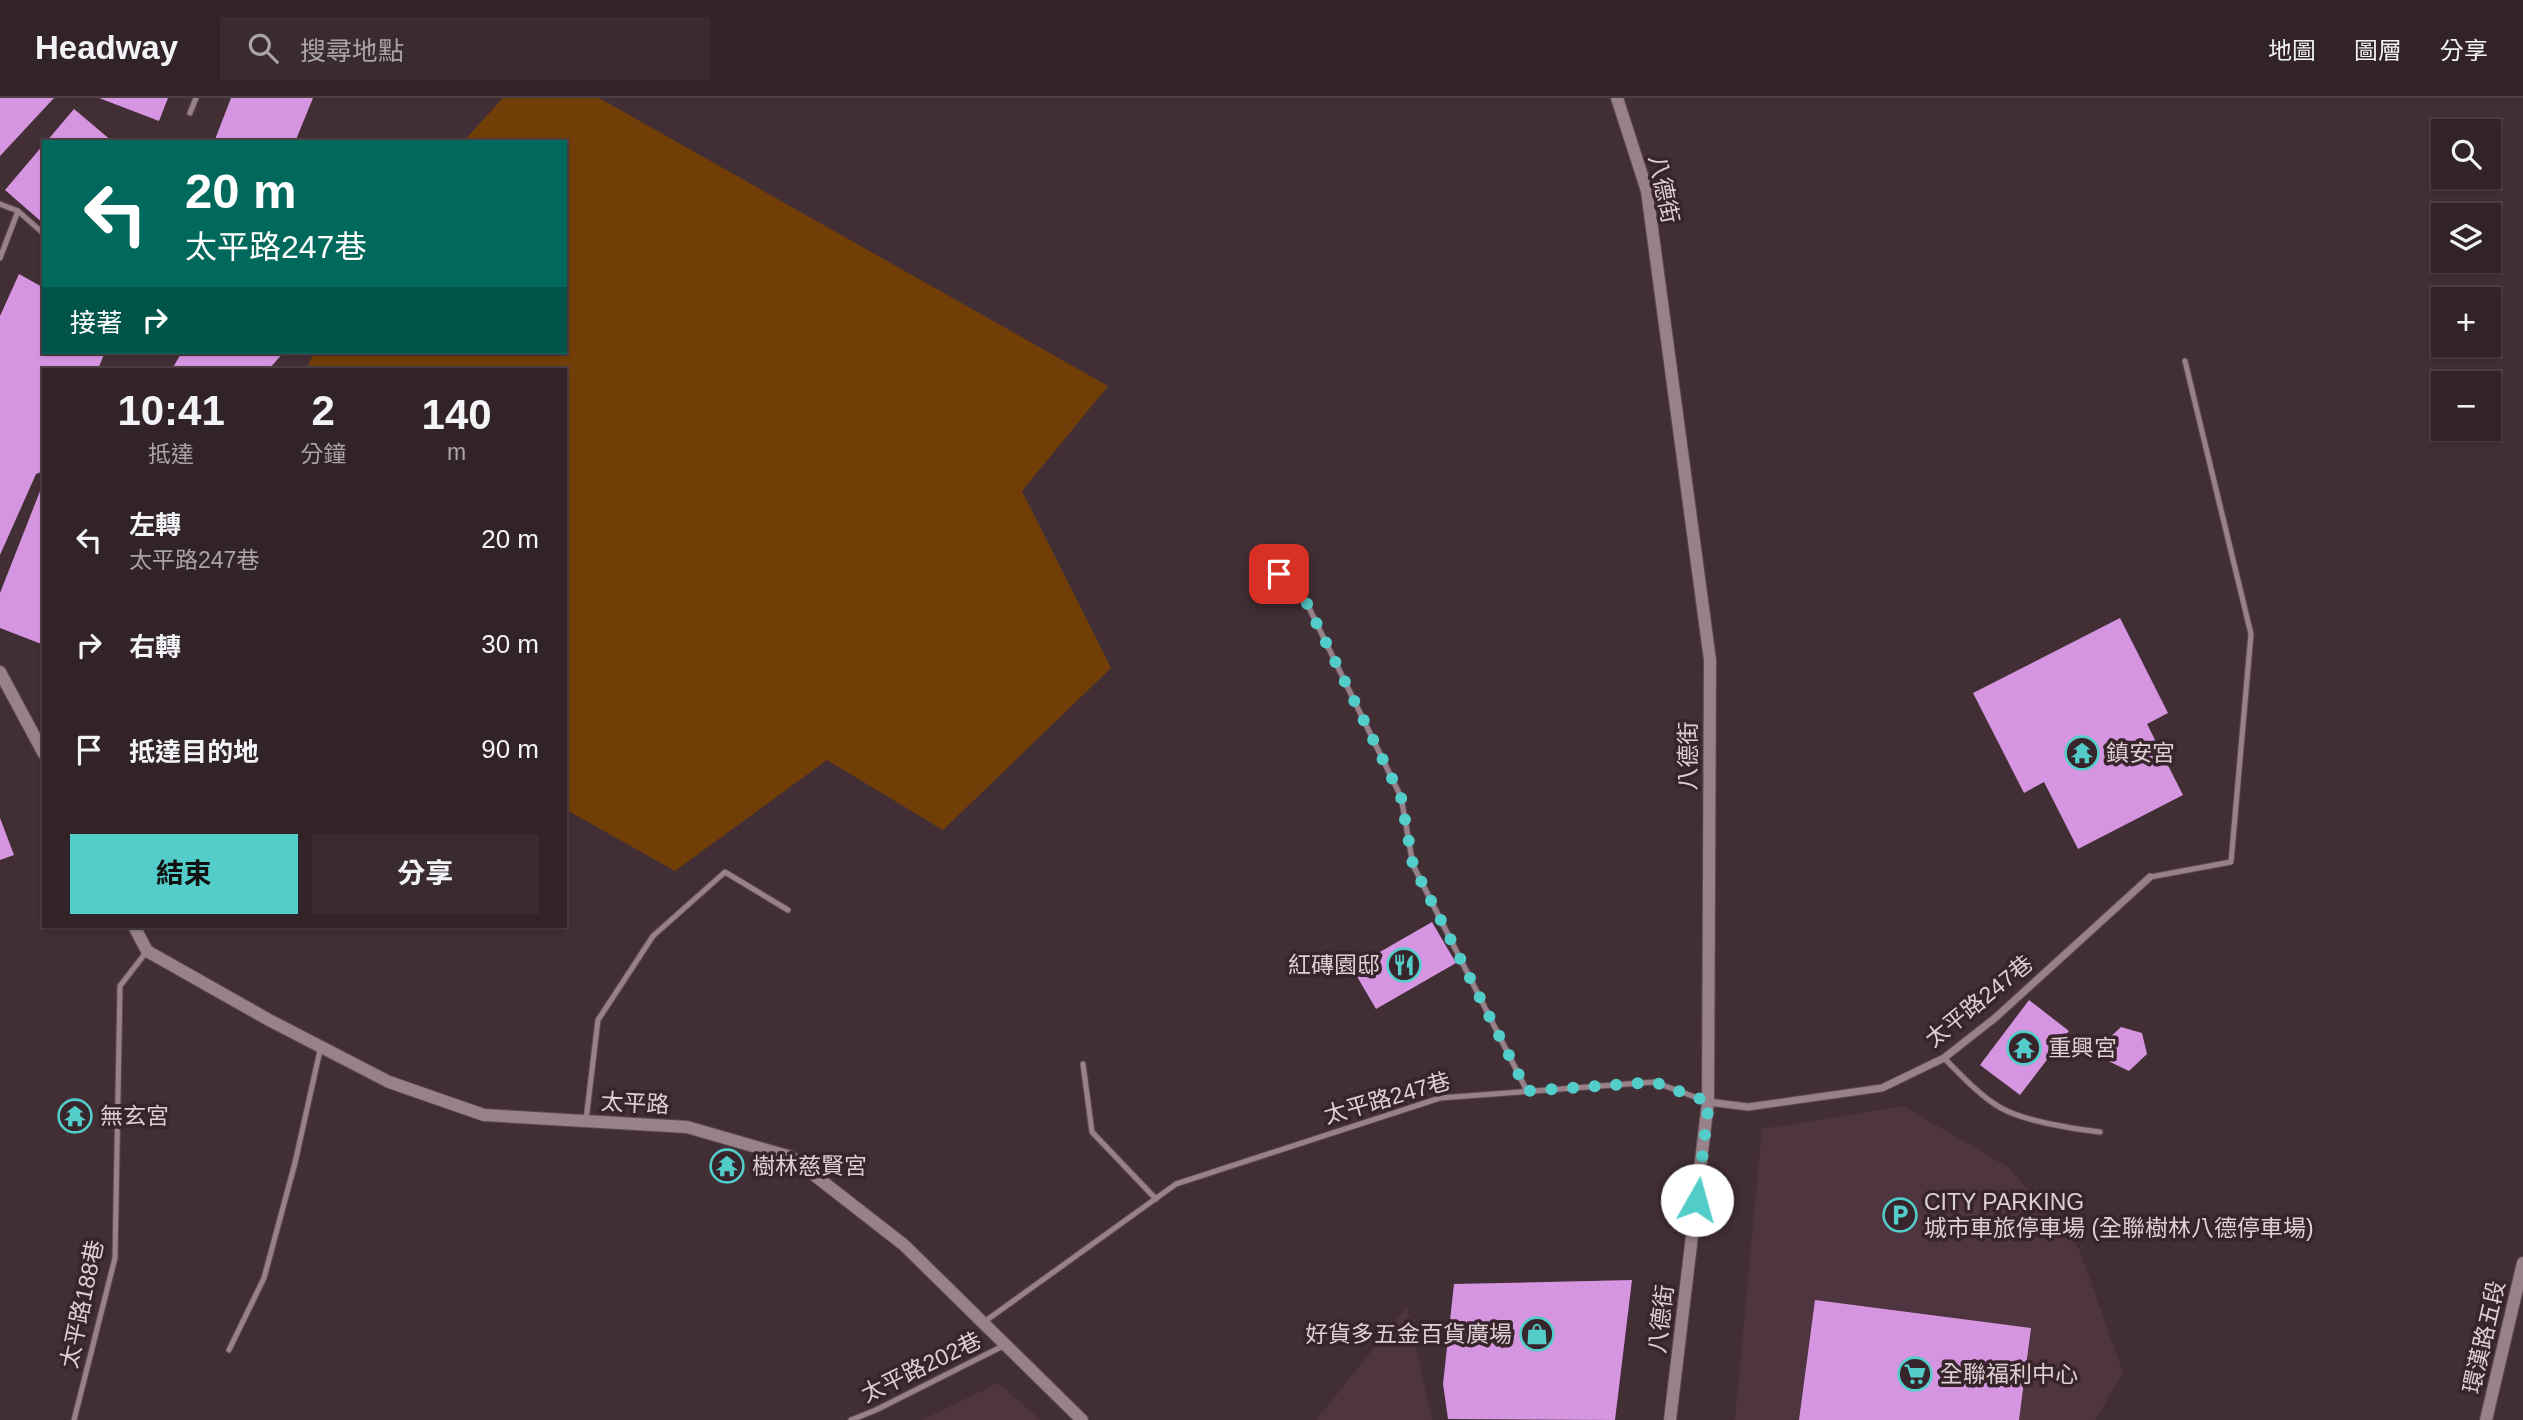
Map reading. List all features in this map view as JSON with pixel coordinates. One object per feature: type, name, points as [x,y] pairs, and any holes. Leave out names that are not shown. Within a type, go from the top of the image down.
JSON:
[{"type":"street","name":"八德街","points":[[1617,98],[1647,191],[1710,660],[1709,1102],[1670,1420]]},
{"type":"street","points":[[0,673],[42,750]]},
{"type":"street","name":"太平路247巷","points":[[1709,1102],[1748,1107],[1882,1088],[1944,1058],[1995,1018],[2150,877]]},
{"type":"street","points":[[135,928],[147,951]]},
{"type":"street","name":"太平路","points":[[147,951],[269,1020],[389,1082],[484,1115],[687,1127],[791,1157],[904,1245],[1082,1420]]},
{"type":"street","name":"環漢路五段","points":[[2486,1420],[2523,1263]]},
{"type":"lane","points":[[190,114],[196,98]]},
{"type":"lane","points":[[0,204],[18,211],[42,232]]},
{"type":"lane","points":[[0,258],[18,211]]},
{"type":"lane","points":[[2150,877],[2231,862],[2251,634],[2185,360]]},
{"type":"lane","points":[[1260,566],[1297,583],[1401,797],[1413,865],[1527,1091]]},
{"type":"lane","points":[[586,1121],[598,1020],[653,936],[725,872],[788,910]]},
{"type":"lane","name":"太平路188巷","points":[[74,1420],[115,1258],[120,986],[147,951]]},
{"type":"lane","points":[[229,1350],[264,1278],[295,1163],[321,1046]]},
{"type":"lane","points":[[1944,1058],[1970,1084],[2002,1108],[2067,1128],[2100,1132]]},
{"type":"lane","points":[[1083,1064],[1092,1132],[1156,1199]]},
{"type":"lane","name":"太平路247巷","points":[[984,1322],[1176,1184],[1440,1098],[1654,1082],[1709,1102]]},
{"type":"lane","name":"太平路202巷","points":[[851,1420],[1007,1345]]},
{"type":"shaded area","points":[[503,98],[599,98],[1108,386],[1022,491],[1111,668],[943,830],[827,760],[675,871],[567,810],[567,368],[307,368],[313,354],[567,354],[567,140],[465,140]]},
{"type":"shaded area","points":[[1903,1106],[2008,1167],[2079,1249],[2123,1373],[2095,1420],[1735,1420],[1762,1129]]},
{"type":"shaded area","points":[[1407,1307],[1432,1420],[1316,1420]]},
{"type":"shaded area","points":[[998,1383],[1041,1420],[922,1420]]},
{"type":"building","points":[[0,98],[54,98],[0,156]]},
{"type":"building","points":[[99,98],[168,98],[159,121]]},
{"type":"building","points":[[231,98],[313,98],[296,140],[215,140]]},
{"type":"building","points":[[74,109],[111,140],[48,140]]},
{"type":"building","points":[[42,146],[42,222],[5,190]]},
{"type":"building","points":[[19,274],[42,287],[42,354],[104,354],[98,368],[42,368],[42,472],[36,474],[0,555],[0,316]]},
{"type":"building","points":[[181,354],[282,354],[270,368],[173,368]]},
{"type":"building","points":[[42,486],[42,644],[0,628],[0,593]]},
{"type":"building","name":"鎮安宮","points":[[2120,618],[2168,713],[2147,724],[2183,795],[2078,849],[2044,782],[2024,793],[1973,693]]},
{"type":"building","points":[[0,818],[14,855],[0,860]]},
{"type":"building","name":"紅磚園邸","points":[[1432,922],[1456,963],[1376,1009],[1352,968]]},
{"type":"building","name":"重興宮","points":[[2029,1000],[2069,1031],[2020,1095],[1980,1065]]},
{"type":"building","points":[[2121,1027],[2142,1033],[2147,1054],[2129,1071],[2110,1062],[2107,1040]]},
{"type":"building","name":"好貨多五金百貨廣場","points":[[1632,1280],[1615,1420],[1448,1419],[1443,1384],[1454,1284]]},
{"type":"building","name":"全聯福利中心","points":[[1815,1300],[2031,1328],[2019,1420],[1799,1420]]},
{"type":"place","name":"鎮安宮","points":[[2082,753]]},
{"type":"place","name":"紅磚園邸","points":[[1404,965]]},
{"type":"place","name":"重興宮","points":[[2024,1048]]},
{"type":"place","name":"無玄宮","points":[[75,1116]]},
{"type":"place","name":"樹林慈賢宮","points":[[727,1166]]},
{"type":"place","name":"CITY PARKING 城市車旅停車場 (全聯樹林八德停車場)","points":[[1900,1215]]},
{"type":"place","name":"好貨多五金百貨廣場","points":[[1537,1334]]},
{"type":"place","name":"全聯福利中心","points":[[1915,1374]]},
{"type":"route","points":[[1279,574],[1297,583],[1401,797],[1413,865],[1527,1091],[1654,1082],[1709,1102],[1697,1200]]}]
